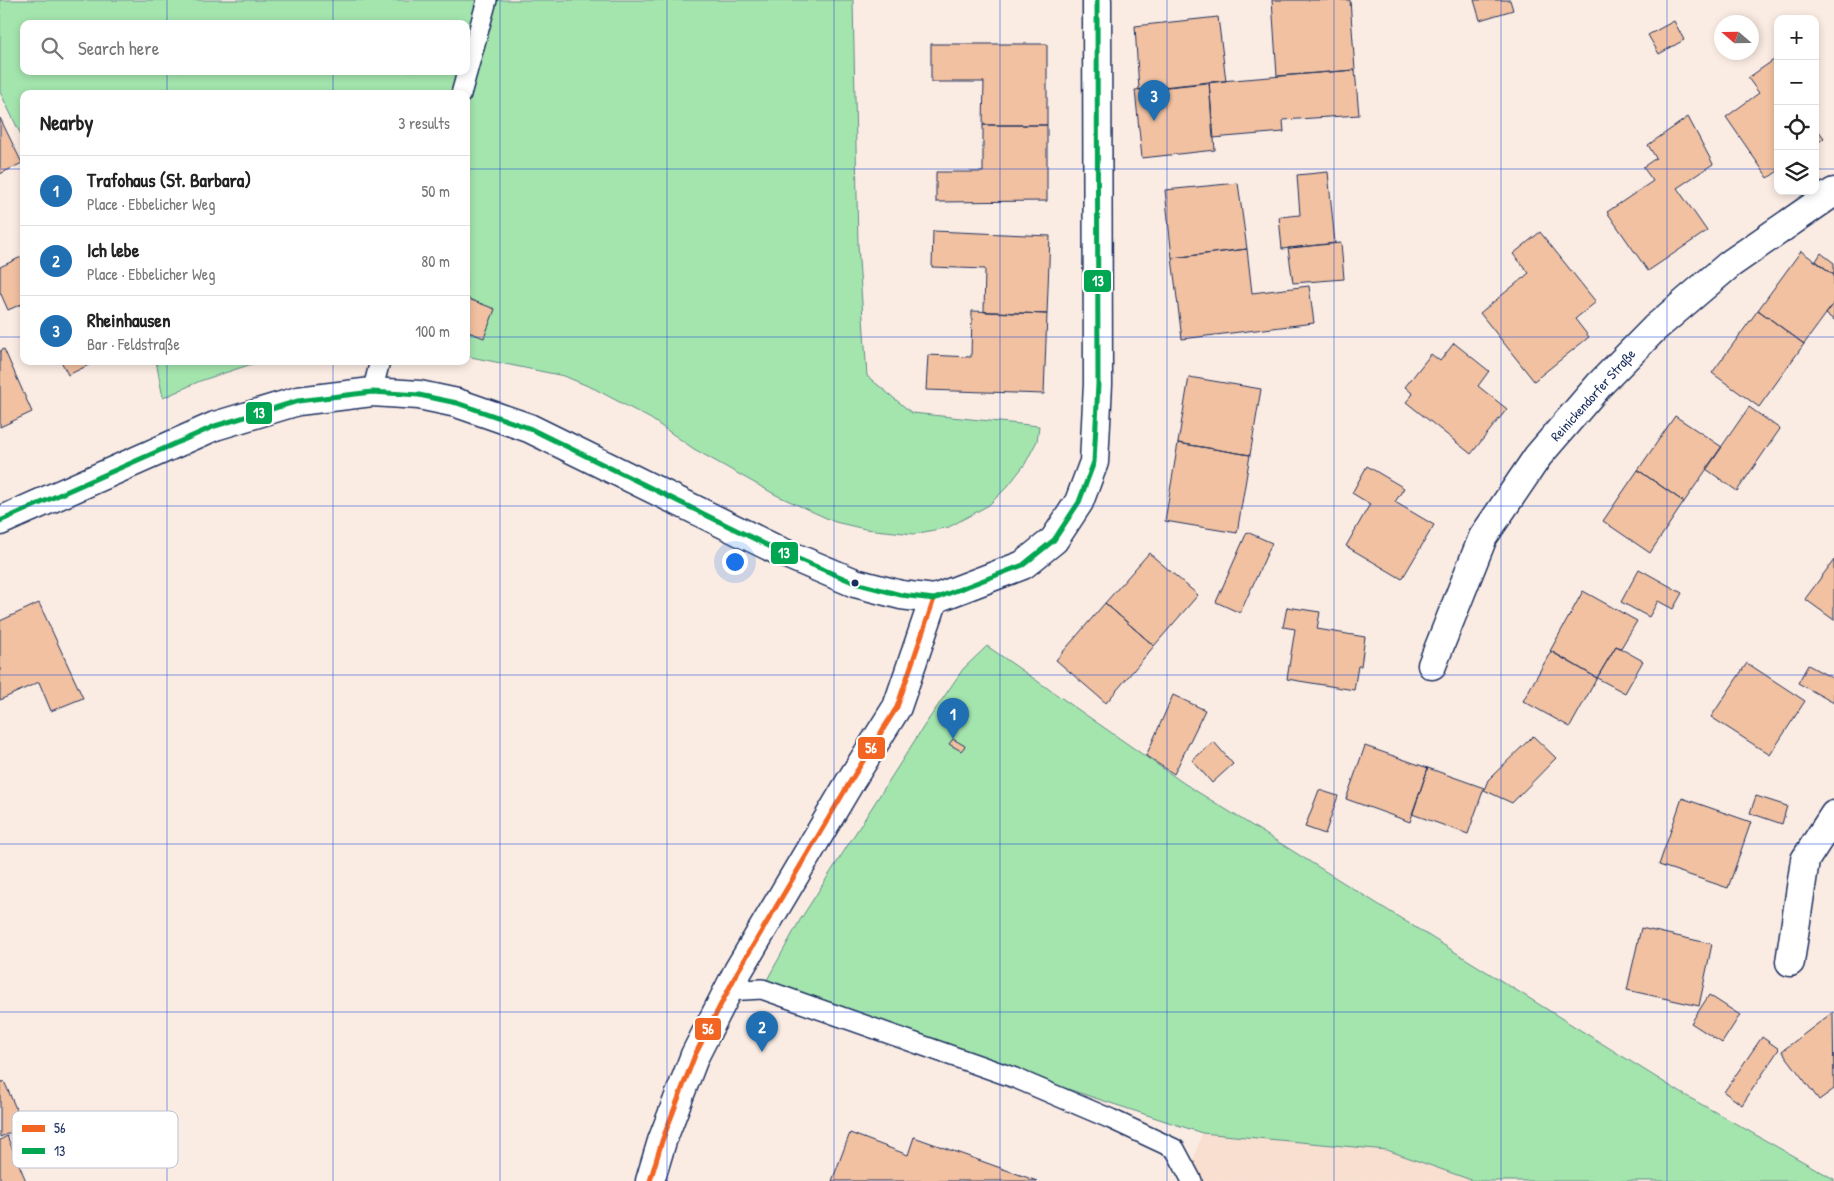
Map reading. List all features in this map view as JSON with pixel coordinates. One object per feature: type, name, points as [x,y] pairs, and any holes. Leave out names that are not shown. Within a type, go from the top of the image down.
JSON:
[{"type":"main road","points":[[0,521],[215,426],[298,401],[372,392],[419,395],[457,403],[529,428],[777,550],[847,580],[901,595],[934,599],[1023,565],[1054,540],[1079,502],[1094,462],[1098,384],[1096,0]]},
{"type":"main road","name":"Reinickendorfer Straße","points":[[1432,665],[1483,537],[1538,456],[1599,385],[1655,328],[1730,264],[1834,192]]},
{"type":"main road","points":[[650,1181],[662,1141],[695,1055],[726,990],[897,707],[934,599]]},
{"type":"main road","points":[[1790,962],[1805,860],[1834,815]]},
{"type":"lane","points":[[470,59],[487,0]]},
{"type":"lane","points":[[461,90],[465,75]]},
{"type":"lane","points":[[372,392],[379,365]]},
{"type":"lane","points":[[726,990],[762,990],[1015,1078],[1176,1149],[1192,1181]]},
{"type":"shaded area","points":[[1202,1133],[1387,1150],[1474,1181],[1186,1181]]},
{"type":"green space","points":[[0,0],[853,0],[858,245],[867,376],[912,413],[1039,426],[1037,441],[1025,464],[1008,486],[989,505],[949,527],[914,534],[865,529],[835,522],[776,495],[694,449],[651,419],[595,389],[564,376],[470,357],[470,90],[20,90],[20,133],[0,92]]},
{"type":"green space","points":[[157,365],[249,365],[200,381],[163,398]]},
{"type":"green space","points":[[987,646],[1185,784],[1683,1094],[1834,1179],[1834,1181],[1474,1181],[1387,1150],[1202,1133],[762,989],[800,920],[924,726],[963,669]]},
{"type":"building","points":[[1272,0],[1350,0],[1355,70],[1277,76]]},
{"type":"building","points":[[1474,0],[1510,0],[1513,10],[1480,20]]},
{"type":"building","points":[[1218,17],[1226,81],[1139,90],[1135,26]]},
{"type":"building","points":[[1674,21],[1684,40],[1659,54],[1648,35]]},
{"type":"building","points":[[931,44],[1047,44],[1047,125],[983,125],[984,82],[931,82]]},
{"type":"building","points":[[1774,60],[1774,174],[1768,178],[1726,117],[1759,93],[1748,78]]},
{"type":"building","points":[[1355,70],[1359,115],[1283,120],[1284,132],[1213,138],[1209,82]]},
{"type":"building","points":[[1209,82],[1215,150],[1142,158],[1135,90]]},
{"type":"building","points":[[1688,117],[1713,164],[1677,188],[1707,231],[1648,271],[1607,212],[1653,181],[1643,167],[1656,158],[1648,145]]},
{"type":"building","points":[[0,118],[20,159],[20,164],[0,174]]},
{"type":"building","points":[[983,125],[1047,125],[1047,201],[936,202],[936,172],[983,172]]},
{"type":"building","points":[[1819,131],[1824,138],[1819,142]]},
{"type":"building","points":[[1328,172],[1335,243],[1282,249],[1279,217],[1300,215],[1297,175]]},
{"type":"building","points":[[1238,183],[1247,249],[1172,258],[1165,190]]},
{"type":"building","points":[[933,231],[1050,236],[1047,314],[984,312],[985,269],[932,267]]},
{"type":"building","points":[[1540,232],[1596,302],[1575,319],[1589,337],[1534,381],[1480,313],[1529,273],[1513,254]]},
{"type":"building","points":[[1341,243],[1344,279],[1293,283],[1288,248]]},
{"type":"building","points":[[1247,249],[1252,293],[1309,286],[1314,323],[1182,339],[1172,258]]},
{"type":"building","points":[[1801,251],[1834,275],[1834,303],[1804,344],[1758,310]]},
{"type":"building","points":[[1821,253],[1834,263],[1834,275],[1816,261]]},
{"type":"building","points":[[20,257],[20,305],[8,310],[0,292],[0,267]]},
{"type":"building","points":[[470,300],[495,309],[484,338],[470,333]]},
{"type":"building","points":[[1834,303],[1834,320],[1826,314]]},
{"type":"building","points":[[1758,310],[1804,344],[1759,407],[1712,373]]},
{"type":"building","points":[[972,311],[1047,314],[1044,394],[926,390],[928,355],[971,357]]},
{"type":"building","points":[[1454,343],[1489,371],[1478,386],[1507,409],[1471,454],[1406,402],[1413,394],[1405,387],[1431,354],[1440,361]]},
{"type":"building","points":[[4,349],[32,412],[0,427],[0,351]]},
{"type":"building","points":[[63,365],[89,365],[68,375]]},
{"type":"building","points":[[1189,377],[1261,389],[1250,455],[1178,443]]},
{"type":"building","points":[[1749,407],[1780,429],[1737,491],[1706,469]]},
{"type":"building","points":[[1675,416],[1722,447],[1684,502],[1638,470]]},
{"type":"building","points":[[1178,443],[1250,455],[1237,533],[1165,521]]},
{"type":"building","points":[[1367,466],[1404,488],[1395,502],[1434,525],[1402,579],[1346,546],[1370,504],[1352,493]]},
{"type":"building","points":[[1638,470],[1684,502],[1650,553],[1603,521]]},
{"type":"building","points":[[1247,532],[1272,543],[1240,613],[1216,602]]},
{"type":"building","points":[[1149,553],[1198,595],[1154,646],[1105,603]]},
{"type":"building","points":[[1834,560],[1834,620],[1805,599]]},
{"type":"building","points":[[1639,569],[1682,593],[1673,609],[1658,601],[1649,617],[1621,602]]},
{"type":"building","points":[[1583,591],[1637,621],[1621,648],[1616,646],[1597,678],[1550,651]]},
{"type":"building","points":[[39,603],[83,698],[51,711],[39,682],[0,700],[0,621]]},
{"type":"building","points":[[1105,603],[1154,646],[1106,703],[1056,660]]},
{"type":"building","points":[[1287,607],[1320,612],[1317,629],[1365,637],[1361,666],[1358,666],[1354,690],[1287,679],[1295,629],[1283,627]]},
{"type":"building","points":[[1616,646],[1643,661],[1625,693],[1597,678]]},
{"type":"building","points":[[1551,651],[1597,678],[1570,727],[1523,701]]},
{"type":"building","points":[[1747,663],[1805,701],[1770,755],[1711,717]]},
{"type":"building","points":[[1808,665],[1834,679],[1834,703],[1798,683]]},
{"type":"building","points":[[1173,695],[1205,710],[1174,774],[1146,756]]},
{"type":"building","points":[[1533,736],[1556,758],[1512,803],[1484,790],[1488,780]]},
{"type":"building","points":[[953,739],[965,746],[961,751],[949,744]]},
{"type":"building","points":[[1214,742],[1233,764],[1212,783],[1192,760]]},
{"type":"building","points":[[1365,746],[1428,768],[1410,822],[1346,799]]},
{"type":"building","points":[[1428,768],[1484,788],[1468,834],[1412,814]]},
{"type":"building","points":[[1319,790],[1338,796],[1325,834],[1305,827]]},
{"type":"building","points":[[1756,796],[1787,806],[1782,824],[1750,813]]},
{"type":"building","points":[[1682,798],[1751,822],[1728,888],[1659,865]]},
{"type":"building","points":[[1641,928],[1712,944],[1699,1006],[1627,990]]},
{"type":"building","points":[[1709,995],[1740,1015],[1722,1043],[1691,1023]]},
{"type":"building","points":[[1833,1012],[1834,1089],[1819,1100],[1782,1051]]},
{"type":"building","points":[[1762,1037],[1779,1049],[1742,1105],[1724,1092]]},
{"type":"building","points":[[4,1081],[17,1111],[12,1111],[12,1132],[0,1137],[0,1083]]},
{"type":"building","points":[[850,1133],[908,1155],[914,1137],[1037,1181],[832,1181]]},
{"type":"building","points":[[7,1136],[12,1148],[12,1168],[21,1168],[26,1181],[0,1181],[0,1140]]},
{"type":"transit line","name":"13","points":[[0,521],[215,426],[298,401],[372,392],[419,395],[457,403],[529,428],[777,550],[855,583],[901,595],[934,599],[1023,565],[1054,540],[1079,502],[1094,462],[1098,384],[1097,0]]},
{"type":"transit line","name":"56","points":[[650,1181],[662,1141],[695,1055],[738,971],[850,782],[897,707],[934,599]]},
{"type":"place","name":"Rheinhausen","points":[[1154,121]]},
{"type":"place","name":"Trafohaus (St. Barbara)","points":[[953,739]]},
{"type":"place","name":"Ich lebe","points":[[762,1052]]}]
